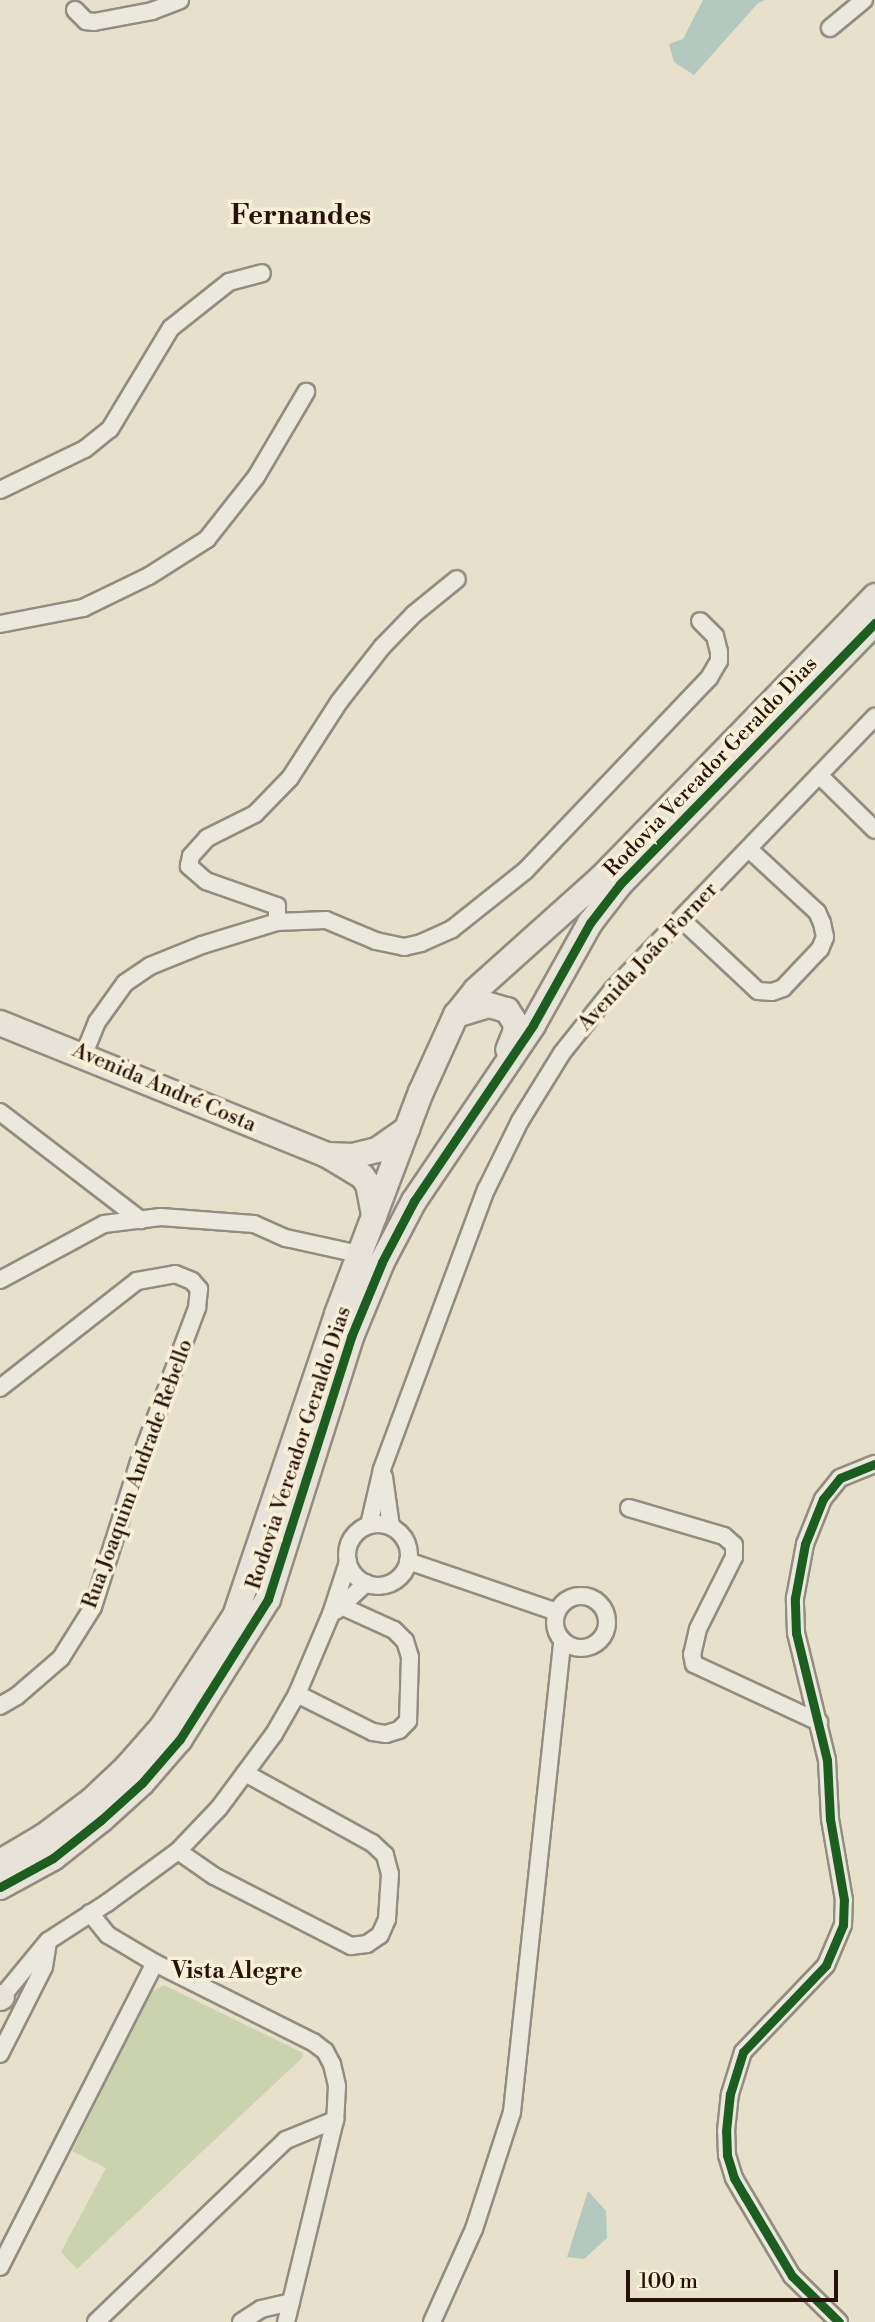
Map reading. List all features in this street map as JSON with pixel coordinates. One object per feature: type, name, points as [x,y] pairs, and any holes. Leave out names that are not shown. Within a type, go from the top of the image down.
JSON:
[{"type":"main road","name":"Rodovia Vereador Geraldo Dias","points":[[0,1862],[44,1836],[92,1801],[127,1767],[162,1727],[235,1616],[359,1254],[407,1129],[456,1015],[476,990],[602,877],[875,596]]},
{"type":"main road","name":"Rodovia Vereador Geraldo Dias","points":[[0,1887],[52,1858],[102,1820],[142,1783],[180,1739],[268,1600],[351,1337],[382,1262],[414,1201],[533,1025],[590,923],[620,884],[875,623]]},
{"type":"main road","points":[[456,1015],[489,1005],[500,1006],[512,1017],[515,1033],[501,1063],[497,1080]]},
{"type":"main road","name":"Avenida André Costa","points":[[0,1023],[84,1054],[129,1076],[327,1155],[362,1176],[368,1184],[374,1217]]},
{"type":"main road","name":"Avenida André Costa","points":[[327,1155],[353,1156],[377,1150],[407,1129]]},
{"type":"street","points":[[75,10],[86,21],[94,22],[152,11],[180,0]]},
{"type":"street","points":[[830,28],[864,0]]},
{"type":"street","points":[[0,490],[85,449],[110,429],[171,328],[229,282],[262,273]]},
{"type":"street","points":[[0,624],[83,608],[149,576],[207,539],[256,477],[306,392]]},
{"type":"street","points":[[277,922],[277,906],[206,881],[189,866],[191,856],[207,838],[255,814],[290,778],[340,702],[382,647],[414,614],[457,579]]},
{"type":"street","points":[[84,1054],[97,1022],[125,983],[150,965],[277,922],[327,920],[376,941],[404,947],[421,943],[452,929],[525,871],[709,678],[719,661],[719,652],[715,636],[700,621]]},
{"type":"street","name":"Avenida João Forner","points":[[369,1525],[382,1469],[486,1190],[520,1121],[562,1053],[612,989],[875,717]]},
{"type":"street","points":[[819,775],[875,830]]},
{"type":"street","points":[[681,919],[758,990],[772,992],[783,988],[820,949],[825,937],[822,923],[817,912],[749,849]]},
{"type":"street","points":[[0,1112],[141,1220]]},
{"type":"street","points":[[0,1280],[104,1224],[162,1217],[254,1224],[286,1238],[359,1254]]},
{"type":"street","name":"Rua Joaquim Andrade Rebello","points":[[0,1388],[137,1280],[175,1274],[192,1281],[199,1289],[197,1308],[139,1462],[93,1607],[61,1658],[0,1706]]},
{"type":"street","points":[[839,2322],[792,2276],[745,2197],[730,2167],[726,2130],[730,2094],[743,2052],[826,1965],[843,1925],[844,1900],[830,1819],[827,1760],[820,1722],[796,1633],[795,1598],[805,1544],[823,1499],[840,1479],[875,1464]]},
{"type":"street","name":"Avenida João Forner","points":[[382,1469],[391,1527]]},
{"type":"street","points":[[629,1508],[724,1536],[734,1545],[734,1557],[698,1629],[692,1654],[694,1664],[820,1722]]},
{"type":"street","points":[[1,1998],[48,1941],[178,1851],[219,1808],[274,1734],[296,1694],[336,1610],[350,1542],[358,1531],[369,1525],[391,1527],[405,1541],[408,1561],[403,1573],[392,1582],[379,1586],[366,1583],[355,1575],[348,1562]]},
{"type":"street","points":[[408,1561],[557,1612]]},
{"type":"street","points":[[336,1610],[366,1583]]},
{"type":"street","points":[[432,2322],[474,2229],[512,2112],[560,1668],[562,1641],[555,1622],[557,1612],[563,1603],[582,1596],[600,1604],[606,1612],[606,1632],[591,1647],[581,1648],[562,1641]]},
{"type":"street","points":[[296,1694],[373,1732],[393,1732],[408,1721],[410,1657],[405,1641],[394,1630],[336,1610]]},
{"type":"street","points":[[560,1668],[581,1648]]},
{"type":"street","points":[[178,1851],[214,1877],[351,1946],[367,1944],[380,1935],[387,1919],[390,1874],[385,1855],[372,1843],[245,1773]]},
{"type":"street","points":[[90,1913],[108,1935],[155,1963],[326,2051],[337,2086],[335,2120],[286,2322]]},
{"type":"street","points":[[4,2047],[44,1967],[48,1941]]},
{"type":"street","points":[[0,2267],[155,1963]]},
{"type":"street","points":[[0,2023],[4,2047]]},
{"type":"street","points":[[96,2322],[286,2140],[335,2120]]},
{"type":"street","points":[[241,2322],[261,2309],[291,2302]]},
{"type":"green space","points":[[164,1985],[303,2053],[303,2057],[77,2269],[61,2252],[106,2168],[72,2151],[151,1992]]},
{"type":"shaded area","points":[[703,0],[765,0],[758,3],[694,75],[674,62],[669,44],[683,39]]},
{"type":"shaded area","points":[[588,2191],[606,2211],[607,2238],[584,2259],[567,2257]]},
{"type":"cycle path","points":[[0,1887],[53,1858],[101,1820],[142,1783],[180,1739],[268,1599],[351,1337],[382,1262],[414,1201],[533,1025],[590,923],[620,884],[875,623]]},
{"type":"cycle path","points":[[839,2322],[792,2276],[745,2197],[734,2178],[727,2155],[726,2131],[730,2094],[743,2052],[826,1965],[843,1925],[844,1900],[830,1819],[827,1760],[796,1633],[795,1598],[805,1544],[823,1499],[840,1478],[875,1464]]},
{"type":"district","name":"Fernandes","points":[[301,216]]},
{"type":"district","name":"Vista Alegre","points":[[237,1971]]}]
